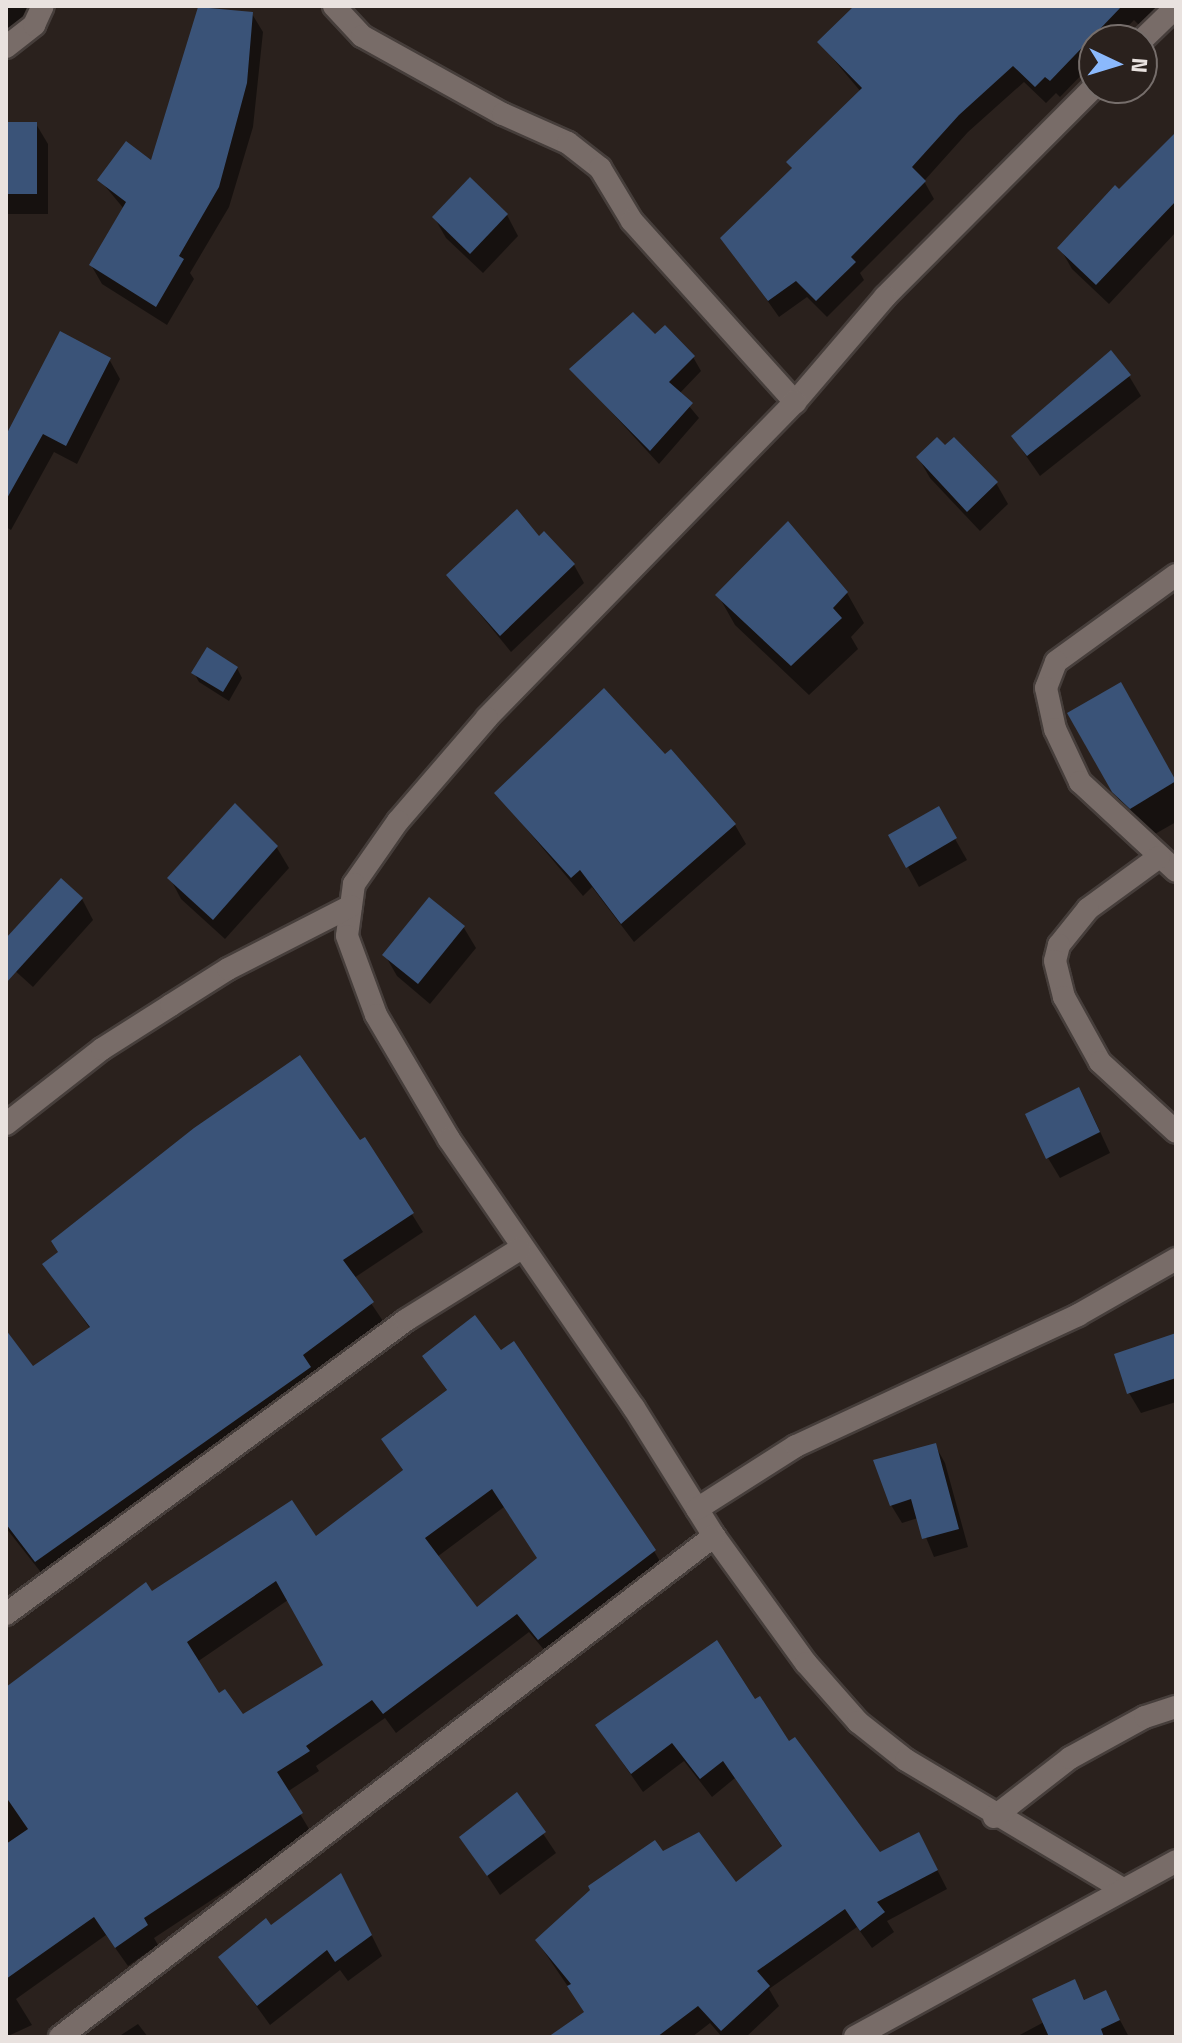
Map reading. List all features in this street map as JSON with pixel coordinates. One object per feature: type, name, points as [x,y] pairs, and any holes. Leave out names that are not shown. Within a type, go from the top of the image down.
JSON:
[{"type":"street","points":[[6,47],[34,25],[43,6]]},
{"type":"street","points":[[334,6],[362,36],[503,114],[568,143],[600,168],[632,221],[795,402]]},
{"type":"street","points":[[1158,24],[1176,7]]},
{"type":"street","points":[[1078,103],[885,297],[795,402],[487,718],[398,821],[354,884],[347,936],[376,1015],[520,1249],[634,1408],[714,1536],[806,1663],[858,1722],[906,1760],[994,1817],[1122,1889]]},
{"type":"street","points":[[1176,575],[1056,662],[1046,688],[1055,729],[1080,782],[1168,864],[1088,909],[1059,945],[1055,961],[1064,997],[1100,1062],[1176,1132]]},
{"type":"street","points":[[6,1124],[159,1012],[228,969],[351,906]]},
{"type":"street","points":[[6,1614],[406,1320],[520,1249]]},
{"type":"street","points":[[697,1509],[796,1446],[1078,1315],[1176,1259]]},
{"type":"street","points":[[60,2037],[714,1536]]},
{"type":"street","points":[[994,1817],[1070,1758],[1145,1717],[1176,1707]]},
{"type":"street","points":[[855,2037],[1176,1861]]},
{"type":"building","points":[[854,6],[1122,6],[1105,24],[1078,24],[1078,52],[1050,81],[1045,77],[1035,87],[1013,66],[959,115],[912,167],[926,181],[851,257],[856,262],[816,301],[796,281],[768,301],[720,238],[792,168],[786,162],[862,88],[817,42]]},
{"type":"building","points":[[198,7],[253,12],[247,83],[219,187],[179,256],[184,259],[156,307],[89,265],[126,202],[97,180],[126,141],[151,160]]},
{"type":"building","points":[[6,122],[37,122],[37,194],[6,194]]},
{"type":"building","points":[[1176,132],[1176,201],[1096,285],[1057,248],[1115,185],[1119,189]]},
{"type":"building","points":[[470,177],[508,214],[470,254],[432,217]]},
{"type":"building","points":[[633,312],[655,334],[665,325],[695,356],[669,382],[693,403],[650,451],[569,369]]},
{"type":"building","points":[[60,331],[111,358],[66,446],[43,434],[6,500],[6,435]]},
{"type":"building","points":[[1111,350],[1131,375],[1027,456],[1011,436]]},
{"type":"building","points":[[937,437],[945,445],[954,437],[998,482],[967,512],[916,457]]},
{"type":"building","points":[[517,509],[539,536],[544,531],[575,564],[500,636],[446,575]]},
{"type":"building","points":[[788,521],[848,592],[833,608],[842,618],[791,666],[715,595]]},
{"type":"building","points":[[207,647],[238,667],[223,692],[191,673]]},
{"type":"building","points":[[1121,682],[1176,781],[1130,809],[1112,792],[1067,713]]},
{"type":"building","points":[[604,688],[665,754],[671,749],[736,824],[621,924],[580,870],[571,878],[494,793]]},
{"type":"building","points":[[235,803],[278,846],[213,920],[167,878]]},
{"type":"building","points":[[939,806],[957,838],[906,868],[888,835]]},
{"type":"building","points":[[61,878],[83,898],[6,983],[6,938]]},
{"type":"building","points":[[429,897],[465,926],[418,984],[382,955]]},
{"type":"building","points":[[300,1055],[360,1140],[365,1137],[414,1213],[343,1260],[374,1302],[303,1355],[311,1367],[35,1562],[6,1524],[6,1330],[33,1366],[90,1327],[42,1264],[58,1252],[51,1241],[194,1128]]},
{"type":"building","points":[[1079,1087],[1100,1132],[1046,1159],[1025,1114]]},
{"type":"building","points":[[475,1315],[501,1350],[514,1341],[656,1550],[538,1640],[517,1614],[383,1714],[372,1700],[306,1746],[310,1751],[277,1772],[303,1813],[144,1918],[148,1925],[115,1948],[94,1917],[6,1979],[6,1844],[28,1829],[6,1797],[6,1687],[146,1582],[152,1591],[292,1500],[316,1536],[403,1470],[381,1439],[447,1390],[422,1356]],"holes":[[[492,1489],[537,1558],[477,1607],[425,1538]],[[276,1581],[323,1665],[243,1714],[225,1689],[219,1693],[187,1642]]]},
{"type":"building","points":[[1176,1333],[1176,1378],[1127,1394],[1114,1354]]},
{"type":"building","points":[[936,1443],[959,1529],[922,1539],[911,1499],[890,1506],[873,1460]]},
{"type":"building","points":[[717,1640],[755,1699],[760,1696],[789,1741],[795,1737],[880,1852],[919,1832],[938,1870],[877,1902],[885,1912],[860,1931],[845,1909],[757,1971],[770,1986],[721,2031],[698,2006],[657,2037],[548,2037],[584,2012],[567,1986],[571,1984],[535,1940],[590,1890],[588,1886],[655,1840],[663,1851],[699,1832],[736,1882],[782,1846],[723,1761],[700,1779],[672,1743],[631,1774],[595,1725]]},
{"type":"building","points":[[517,1792],[546,1832],[487,1876],[459,1837]]},
{"type":"building","points":[[341,1873],[372,1935],[335,1962],[327,1950],[257,2006],[218,1957],[266,1918],[271,1925]]},
{"type":"building","points":[[1075,1979],[1084,2000],[1106,1990],[1120,2020],[1101,2029],[1104,2037],[1049,2037],[1032,1999]]}]
